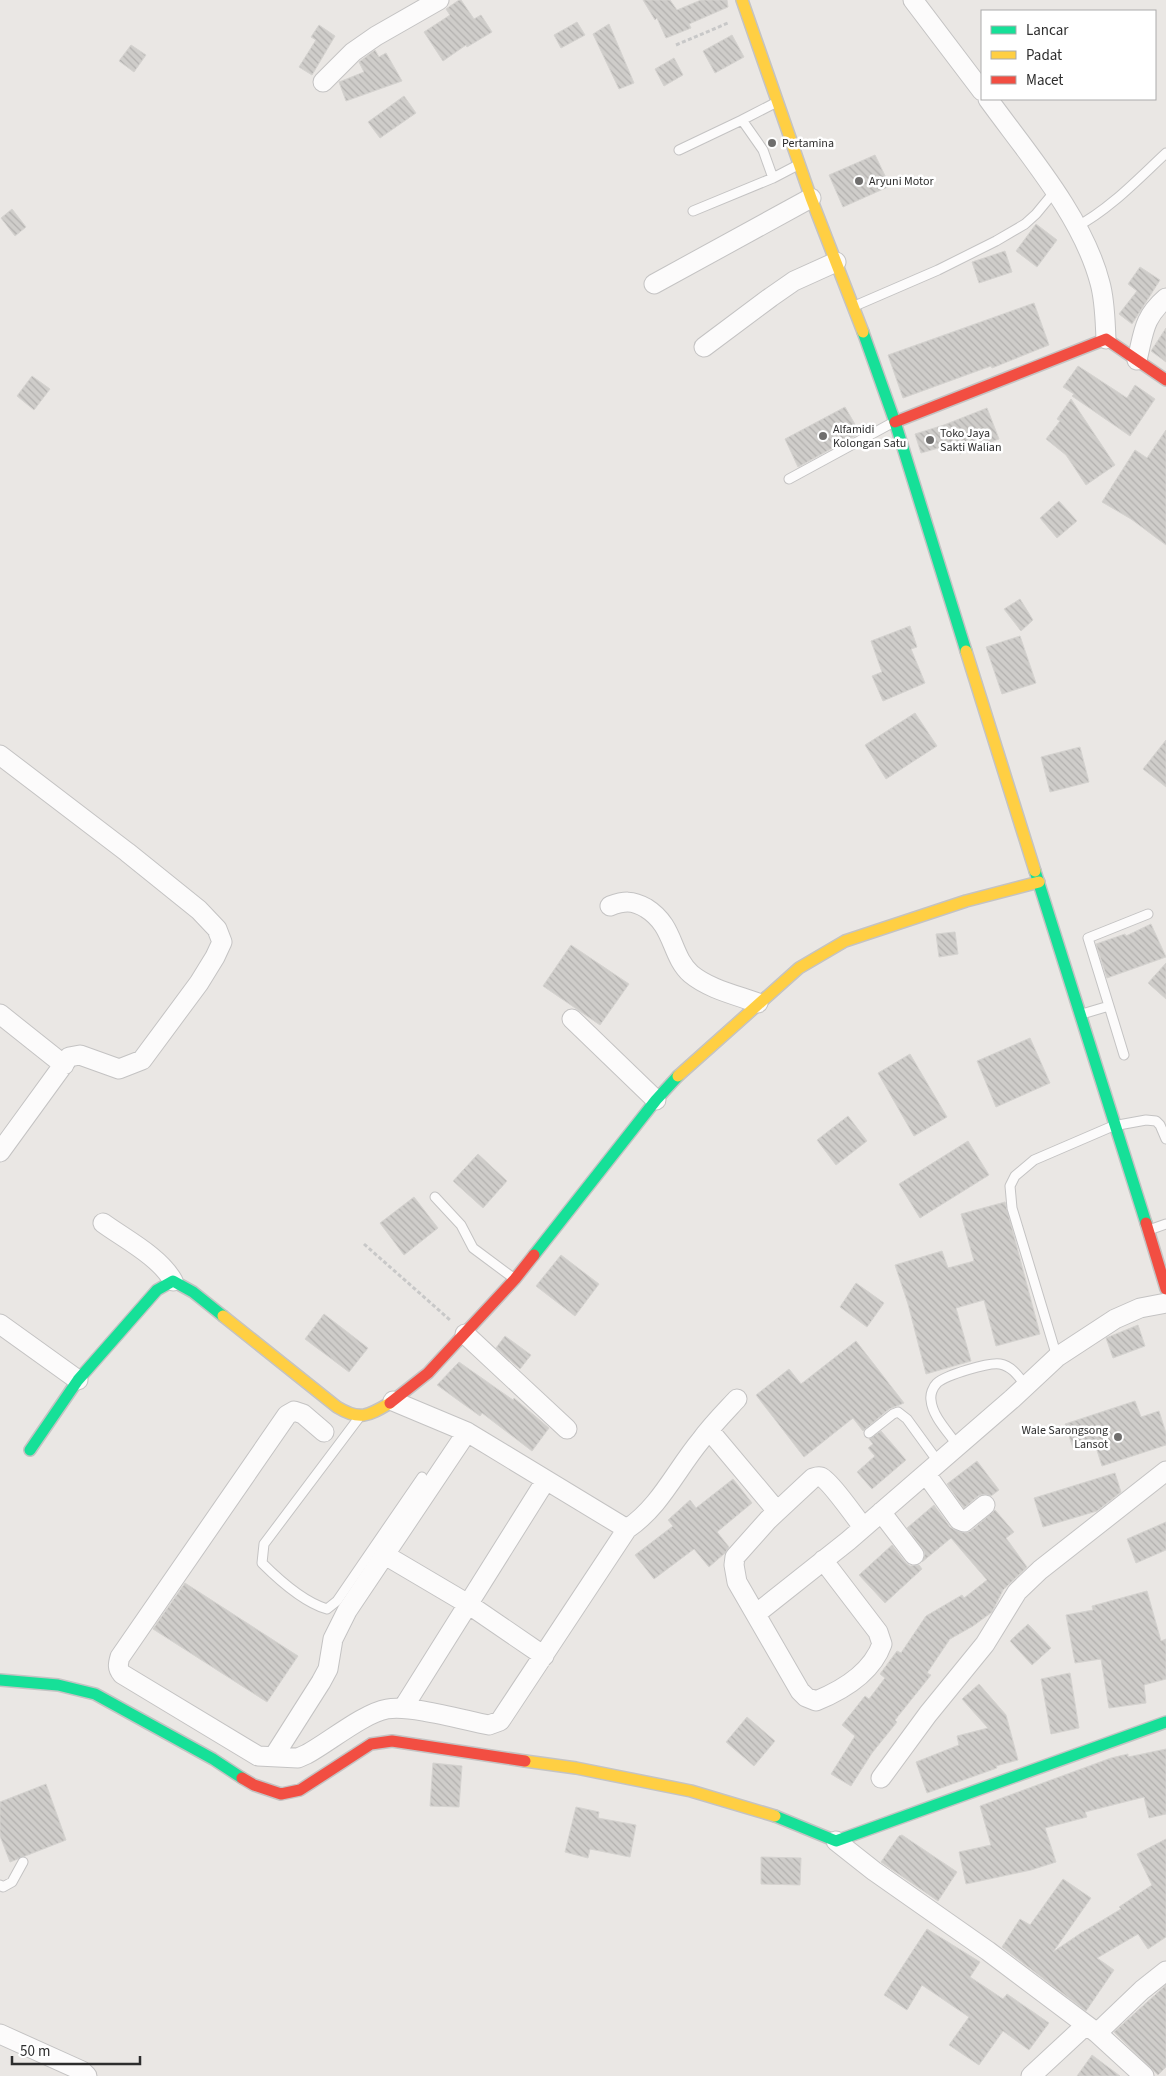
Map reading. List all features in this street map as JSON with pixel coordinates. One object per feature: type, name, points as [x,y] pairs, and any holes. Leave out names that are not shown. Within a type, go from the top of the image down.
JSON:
[{"type":"main road","points":[[742,0],[811,198],[854,306],[895,422],[1166,1289]]},
{"type":"main road","points":[[895,422],[1106,339],[1166,380]]},
{"type":"main road","points":[[30,1450],[78,1380],[157,1290],[173,1281],[193,1292],[337,1407],[350,1415],[360,1417],[373,1413],[393,1401],[428,1373],[465,1334],[514,1279],[656,1100],[688,1066],[799,968],[845,941],[966,901],[1040,882]]},
{"type":"main road","points":[[0,1680],[58,1685],[95,1694],[213,1759],[254,1786],[281,1794],[300,1790],[371,1744],[392,1741],[576,1768],[691,1791],[770,1814],[836,1841],[1166,1722]]},
{"type":"street","points":[[323,82],[353,52],[376,36],[439,0]]},
{"type":"street","points":[[913,0],[981,90]]},
{"type":"street","points":[[989,100],[1054,191],[1076,227],[1094,264],[1100,284],[1105,310],[1106,339]]},
{"type":"street","points":[[654,284],[811,198]]},
{"type":"street","points":[[704,347],[771,296],[794,281],[836,262]]},
{"type":"street","points":[[1137,360],[1147,320],[1151,312],[1166,298]]},
{"type":"street","points":[[0,756],[127,852],[199,910],[217,928],[222,942],[216,957],[199,983],[142,1060],[119,1069],[111,1068],[80,1055],[69,1058],[0,1152]]},
{"type":"street","points":[[610,906],[625,901],[636,902],[661,919],[680,958],[690,972],[702,982],[758,1003]]},
{"type":"street","points":[[0,1014],[64,1065]]},
{"type":"street","points":[[572,1019],[656,1100]]},
{"type":"street","points":[[103,1222],[158,1262],[168,1272],[173,1281]]},
{"type":"street","points":[[756,1614],[863,1528],[1057,1357],[1115,1319],[1140,1308],[1166,1303]]},
{"type":"street","points":[[0,1324],[78,1380]]},
{"type":"street","points":[[465,1334],[567,1429]]},
{"type":"street","points":[[324,1432],[303,1414],[294,1411],[286,1415],[120,1657],[118,1664],[118,1669],[122,1674],[258,1756],[298,1758],[368,1716],[386,1709],[403,1708],[489,1725],[500,1721],[627,1529],[641,1520],[655,1504],[700,1440],[737,1399]]},
{"type":"street","points":[[393,1401],[467,1432],[627,1529]]},
{"type":"street","points":[[709,1430],[777,1511]]},
{"type":"street","points":[[274,1756],[328,1669],[333,1639],[347,1611],[467,1432]]},
{"type":"street","points":[[932,1469],[959,1520],[964,1522],[985,1505]]},
{"type":"street","points":[[881,1778],[928,1714],[985,1644],[1017,1592],[1040,1570],[1166,1471]]},
{"type":"street","points":[[823,1560],[882,1638],[882,1644],[877,1655],[851,1683],[816,1701],[806,1697],[800,1691],[737,1582],[734,1564],[735,1557],[777,1511],[813,1478],[822,1477],[830,1484],[863,1528]]},
{"type":"street","points":[[403,1708],[546,1480]]},
{"type":"street","points":[[881,1512],[914,1555]]},
{"type":"street","points":[[385,1555],[468,1604],[544,1656]]},
{"type":"street","points":[[836,1841],[874,1871],[988,1951],[1091,2029],[1144,2076]]},
{"type":"street","points":[[1031,2076],[1166,1970]]},
{"type":"street","points":[[0,2034],[82,2071],[87,2076]]},
{"type":"lane","points":[[678,150],[778,102]]},
{"type":"lane","points":[[742,120],[763,150],[773,178]]},
{"type":"lane","points":[[1076,227],[1090,220],[1109,205],[1166,153]]},
{"type":"lane","points":[[693,212],[773,178],[799,164]]},
{"type":"lane","points":[[854,306],[938,270],[996,241],[1025,224],[1036,214],[1054,191]]},
{"type":"lane","points":[[789,479],[895,422]]},
{"type":"lane","points":[[1124,1055],[1088,938],[1148,914]]},
{"type":"lane","points":[[1080,1015],[1109,1006]]},
{"type":"lane","points":[[1057,1357],[1012,1208],[1010,1186],[1015,1176],[1034,1160],[1114,1126],[1151,1120],[1160,1124],[1166,1139]]},
{"type":"lane","points":[[435,1197],[461,1225],[473,1248],[514,1279]]},
{"type":"lane","points":[[1147,1230],[1166,1224]]},
{"type":"lane","points":[[958,1446],[935,1412],[931,1400],[932,1390],[938,1382],[990,1364],[1000,1364],[1009,1368],[1026,1386]]},
{"type":"lane","points":[[869,1433],[898,1412],[907,1419],[932,1469]]},
{"type":"lane","points":[[360,1417],[264,1544],[262,1563],[273,1574],[315,1605],[327,1609],[337,1601],[422,1477]]},
{"type":"lane","points":[[0,1885],[3,1886],[12,1882],[22,1862]]},
{"type":"path","points":[[676,45],[747,14]]},
{"type":"path","points":[[364,1244],[465,1334]]},
{"type":"building","points":[[461,0],[474,19],[481,15],[492,32],[467,47],[466,45],[443,61],[424,32],[450,15],[446,9]]},
{"type":"building","points":[[643,0],[670,0],[677,10],[701,0],[727,0],[728,7],[689,24],[691,28],[666,38],[657,18],[655,20]]},
{"type":"building","points":[[577,22],[585,35],[561,48],[554,35]]},
{"type":"building","points":[[609,24],[634,83],[619,89],[593,34]]},
{"type":"building","points":[[319,25],[335,36],[312,75],[299,67],[316,40],[311,37]]},
{"type":"building","points":[[732,35],[744,57],[715,73],[703,51]]},
{"type":"building","points":[[131,45],[146,55],[134,72],[119,61]]},
{"type":"building","points":[[375,50],[379,57],[386,53],[402,81],[346,101],[339,82],[364,72],[359,62]]},
{"type":"building","points":[[674,58],[683,75],[664,86],[655,69]]},
{"type":"building","points":[[404,96],[416,113],[380,138],[368,122]]},
{"type":"building","name":"Aryuni Motor","points":[[875,155],[890,186],[843,207],[829,175]]},
{"type":"building","points":[[12,209],[26,227],[15,236],[1,218]]},
{"type":"building","points":[[1036,224],[1057,240],[1037,267],[1016,251]]},
{"type":"building","points":[[1005,251],[1012,272],[979,283],[972,262]]},
{"type":"building","points":[[1140,267],[1160,280],[1132,324],[1119,314],[1137,291],[1128,284]]},
{"type":"building","points":[[1034,303],[1049,345],[992,368],[991,366],[903,398],[888,355]]},
{"type":"building","points":[[1166,328],[1166,362],[1151,351]]},
{"type":"building","points":[[1078,366],[1127,398],[1135,385],[1155,399],[1130,436],[1072,396],[1074,394],[1063,387]]},
{"type":"building","points":[[32,376],[50,389],[34,410],[17,396]]},
{"type":"building","points":[[1071,399],[1115,465],[1086,485],[1066,455],[1046,439],[1060,421],[1057,419]]},
{"type":"building","name":"Alfamidi Kolongan Satu","points":[[845,407],[860,433],[798,467],[785,439]]},
{"type":"building","points":[[987,408],[999,439],[960,454],[956,443],[921,453],[915,434]]},
{"type":"building","points":[[1166,430],[1166,545],[1131,519],[1102,502],[1135,450],[1147,458]]},
{"type":"building","points":[[1059,501],[1077,521],[1057,538],[1040,518]]},
{"type":"building","points":[[1020,599],[1033,620],[1021,631],[1004,609]]},
{"type":"building","points":[[910,626],[917,647],[911,649],[925,683],[883,701],[872,676],[882,672],[871,641]]},
{"type":"building","points":[[1020,636],[1036,683],[1002,694],[986,647]]},
{"type":"building","points":[[915,713],[937,746],[886,779],[865,745]]},
{"type":"building","points":[[1166,740],[1166,787],[1143,769]]},
{"type":"building","points":[[1080,747],[1089,782],[1050,792],[1041,757]]},
{"type":"building","points":[[1151,924],[1166,957],[1107,978],[1096,944],[1125,934],[1126,936]]},
{"type":"building","points":[[955,932],[958,954],[939,957],[936,934]]},
{"type":"building","points":[[571,945],[629,984],[600,1025],[543,986]]},
{"type":"building","points":[[1166,963],[1166,999],[1148,983]]},
{"type":"building","points":[[1030,1038],[1050,1083],[996,1107],[977,1061]]},
{"type":"building","points":[[910,1054],[947,1117],[914,1136],[878,1073]]},
{"type":"building","points":[[848,1116],[867,1141],[836,1165],[817,1140]]},
{"type":"building","points":[[968,1141],[989,1175],[920,1218],[899,1184]]},
{"type":"building","points":[[478,1154],[507,1181],[483,1208],[453,1181]]},
{"type":"building","points":[[414,1197],[438,1228],[404,1255],[380,1223]]},
{"type":"building","points":[[1005,1202],[1040,1334],[996,1346],[984,1300],[956,1308],[971,1361],[926,1374],[908,1304],[895,1265],[942,1251],[948,1268],[974,1261],[961,1214]]},
{"type":"building","points":[[561,1255],[599,1284],[575,1316],[536,1286]]},
{"type":"building","points":[[856,1283],[884,1303],[867,1327],[840,1307]]},
{"type":"building","points":[[324,1314],[368,1348],[349,1372],[305,1339]]},
{"type":"building","points":[[1138,1325],[1145,1346],[1113,1358],[1106,1338]]},
{"type":"building","points":[[505,1336],[531,1355],[520,1369],[496,1348]]},
{"type":"building","points":[[856,1341],[904,1403],[889,1409],[863,1431],[853,1418],[804,1457],[756,1395],[789,1369],[801,1384]]},
{"type":"building","points":[[459,1362],[513,1400],[514,1398],[549,1428],[532,1451],[482,1413],[480,1416],[437,1385]]},
{"type":"building","name":"Wale Sarongsong Lansot","points":[[1135,1401],[1141,1417],[1159,1411],[1166,1433],[1166,1445],[1102,1466],[1094,1441],[1073,1448],[1065,1424]]},
{"type":"building","points":[[881,1431],[906,1460],[872,1489],[857,1472],[875,1456],[868,1448],[873,1444],[869,1439]]},
{"type":"building","points":[[977,1461],[999,1490],[991,1496],[984,1494],[978,1496],[964,1508],[947,1484]]},
{"type":"building","points":[[1115,1473],[1121,1492],[1097,1511],[1043,1527],[1034,1498]]},
{"type":"building","points":[[733,1479],[752,1503],[717,1532],[729,1547],[725,1553],[709,1567],[694,1549],[654,1579],[635,1555],[673,1526],[668,1520],[690,1500],[696,1508]]},
{"type":"building","points":[[934,1505],[950,1527],[965,1533],[971,1531],[995,1510],[1014,1532],[1006,1538],[1027,1567],[1003,1590],[992,1612],[973,1626],[950,1639],[927,1673],[931,1675],[895,1720],[897,1722],[872,1753],[851,1786],[831,1774],[855,1736],[842,1725],[865,1696],[869,1699],[885,1678],[880,1674],[897,1651],[901,1653],[926,1616],[962,1595],[964,1598],[987,1580],[951,1538],[922,1562],[925,1554],[923,1549],[907,1528]]},
{"type":"building","points":[[1166,1522],[1166,1550],[1136,1563],[1127,1539]]},
{"type":"building","points":[[892,1545],[910,1566],[919,1565],[922,1569],[885,1603],[859,1575]]},
{"type":"building","points":[[185,1583],[298,1656],[267,1702],[153,1629]]},
{"type":"building","points":[[1147,1591],[1161,1641],[1166,1639],[1166,1679],[1144,1685],[1146,1703],[1109,1708],[1101,1659],[1075,1663],[1066,1615],[1093,1610],[1092,1606]]},
{"type":"building","points":[[1028,1624],[1051,1648],[1032,1665],[1010,1641]]},
{"type":"building","points":[[1070,1673],[1079,1728],[1051,1734],[1041,1679]]},
{"type":"building","points":[[979,1684],[1006,1715],[1018,1760],[996,1766],[997,1768],[927,1793],[916,1762],[959,1745],[957,1736],[988,1728],[962,1699]]},
{"type":"building","points":[[747,1717],[775,1741],[754,1766],[726,1742]]},
{"type":"building","points":[[1166,1749],[1166,1814],[1149,1818],[1144,1797],[1085,1812],[1087,1817],[1045,1828],[1056,1862],[1031,1870],[966,1884],[959,1852],[991,1845],[980,1806],[1111,1758],[1128,1754],[1128,1757]]},
{"type":"building","points":[[433,1763],[462,1766],[459,1807],[430,1806]]},
{"type":"building","points":[[46,1784],[66,1840],[10,1862],[0,1836],[0,1802]]},
{"type":"building","points":[[576,1807],[599,1812],[598,1818],[636,1825],[630,1857],[590,1849],[588,1858],[565,1852]]},
{"type":"building","points":[[902,1835],[957,1872],[938,1901],[881,1862],[899,1836]]},
{"type":"building","points":[[1166,1839],[1166,1937],[1148,1949],[1138,1934],[1097,1958],[1114,1970],[1086,2011],[1002,1947],[1020,1919],[1030,1925],[1063,1879],[1091,1898],[1053,1952],[1121,1909],[1119,1907],[1152,1885],[1137,1854]]},
{"type":"building","points":[[761,1857],[801,1858],[800,1885],[761,1884]]},
{"type":"building","points":[[927,1929],[980,1962],[970,1977],[1003,1999],[1007,1994],[1049,2023],[1029,2050],[1003,2031],[979,2065],[949,2045],[969,2017],[922,1985],[907,2010],[884,1995]]},
{"type":"building","points":[[1166,1985],[1166,2067],[1158,2075],[1114,2032]]},
{"type":"building","points":[[1092,2055],[1120,2076],[1077,2076]]},
{"type":"traffic: fast","points":[[863,332],[895,422],[966,651]]},
{"type":"traffic: fast","points":[[1035,871],[1146,1223]]},
{"type":"traffic: fast","points":[[534,1255],[656,1100],[678,1076]]},
{"type":"traffic: fast","points":[[30,1450],[78,1380],[157,1290],[173,1281],[193,1292],[223,1316]]},
{"type":"traffic: fast","points":[[0,1680],[58,1685],[95,1694],[213,1759],[242,1778]]},
{"type":"traffic: fast","points":[[775,1816],[836,1841],[1166,1722]]},
{"type":"traffic: slow","points":[[742,0],[811,198],[863,332]]},
{"type":"traffic: slow","points":[[966,651],[1035,871]]},
{"type":"traffic: slow","points":[[678,1076],[799,968],[845,941],[966,901],[1039,882]]},
{"type":"traffic: slow","points":[[223,1316],[337,1407],[352,1414],[364,1415],[370,1414],[390,1403]]},
{"type":"traffic: slow","points":[[525,1761],[576,1768],[691,1791],[775,1816]]},
{"type":"traffic: jam","points":[[895,422],[1106,339],[1166,380]]},
{"type":"traffic: jam","points":[[1146,1223],[1166,1289]]},
{"type":"traffic: jam","points":[[390,1403],[428,1373],[515,1279],[534,1255]]},
{"type":"traffic: jam","points":[[242,1778],[254,1785],[281,1794],[300,1790],[371,1744],[392,1741],[525,1761]]},
{"type":"place","name":"Pertamina","points":[[772,143]]},
{"type":"place","name":"Aryuni Motor","points":[[859,181]]},
{"type":"place","name":"Alfamidi Kolongan Satu","points":[[823,436]]},
{"type":"place","name":"Toko Jaya Sakti Walian","points":[[930,440]]},
{"type":"place","name":"Wale Sarongsong Lansot","points":[[1118,1437]]}]
